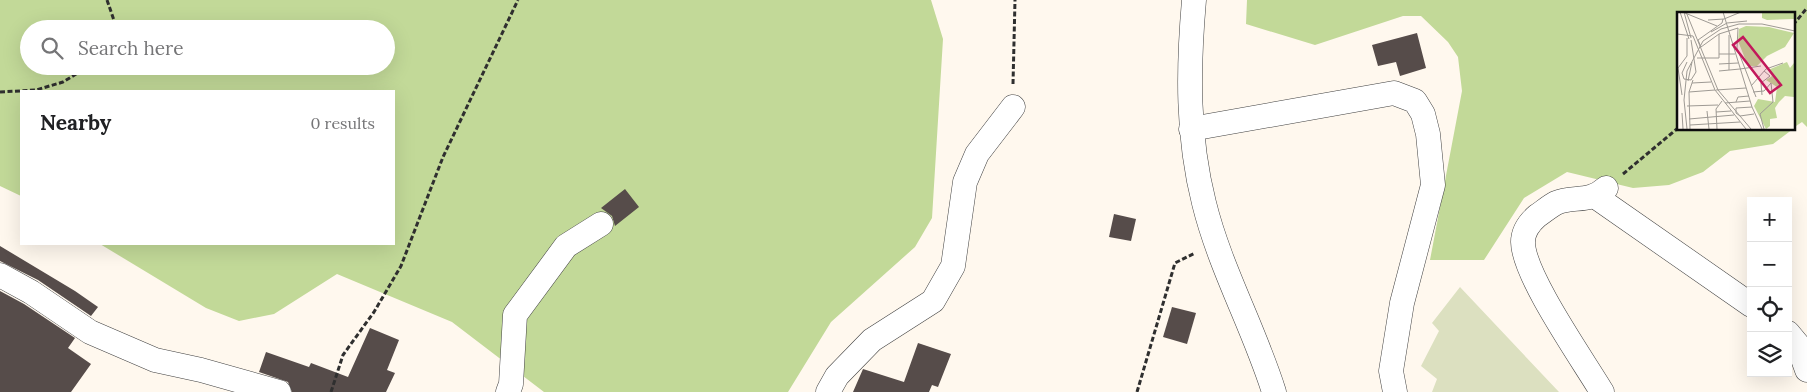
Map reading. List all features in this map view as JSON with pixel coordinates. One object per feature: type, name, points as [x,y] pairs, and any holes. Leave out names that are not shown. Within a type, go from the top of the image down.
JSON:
[{"type":"street","points":[[1194,0],[1190,53],[1191,129],[1196,168],[1217,243],[1274,392]]},
{"type":"street","points":[[1191,129],[1394,93],[1415,101],[1423,114],[1428,134],[1433,184],[1402,303],[1391,371],[1395,392]]},
{"type":"street","points":[[828,392],[837,376],[872,340],[933,301],[953,266],[968,175],[977,154],[1013,107]]},
{"type":"street","points":[[1602,392],[1536,284],[1524,253],[1523,241],[1526,228],[1536,217],[1557,203],[1601,193],[1747,302]]},
{"type":"street","points":[[508,392],[511,384],[515,315],[566,246],[601,224]]},
{"type":"street","points":[[0,275],[31,292],[90,332],[155,360],[201,370],[279,392]]},
{"type":"street","points":[[1792,338],[1798,346],[1807,370]]},
{"type":"path","points":[[107,0],[114,20]]},
{"type":"path","points":[[331,392],[343,355],[374,312],[401,266],[443,157],[518,0]]},
{"type":"path","points":[[1013,107],[1015,0]]},
{"type":"path","points":[[1794,24],[1807,8]]},
{"type":"path","points":[[36,90],[62,82],[74,75]]},
{"type":"path","points":[[0,92],[20,91]]},
{"type":"path","points":[[1601,193],[1677,129]]},
{"type":"path","points":[[1137,392],[1175,263],[1217,243]]},
{"type":"green space","points":[[0,0],[931,0],[943,39],[932,218],[915,247],[831,322],[788,392],[544,392],[452,322],[337,274],[274,314],[239,321],[206,308],[102,245],[395,245],[395,90],[20,90],[20,196],[0,186]]},
{"type":"green space","points":[[1247,0],[1807,0],[1807,127],[1802,122],[1794,127],[1794,12],[1677,12],[1677,130],[1792,130],[1773,144],[1730,151],[1703,172],[1669,185],[1633,188],[1567,172],[1524,198],[1484,260],[1430,260],[1462,91],[1458,57],[1448,42],[1421,16],[1403,16],[1315,45],[1246,24]]},
{"type":"green space","points":[[1460,287],[1559,392],[1432,392],[1437,379],[1421,366],[1439,331],[1432,323]]},
{"type":"building","points":[[1417,33],[1426,68],[1400,76],[1396,62],[1378,66],[1372,45]]},
{"type":"building","points":[[625,189],[639,207],[615,226],[612,216],[601,208]]},
{"type":"building","points":[[1114,214],[1136,219],[1131,241],[1109,237]]},
{"type":"building","points":[[0,246],[98,307],[91,316],[38,280],[0,261]]},
{"type":"building","points":[[0,291],[24,304],[75,338],[68,348],[91,364],[71,392],[0,392]]},
{"type":"building","points":[[1172,307],[1196,313],[1187,344],[1163,337]]},
{"type":"building","points":[[370,328],[399,340],[387,370],[395,373],[386,392],[292,392],[288,382],[259,372],[266,352],[309,367],[311,363],[348,377]]},
{"type":"building","points":[[918,343],[951,354],[938,387],[932,385],[929,392],[853,392],[863,369],[904,382]]}]
